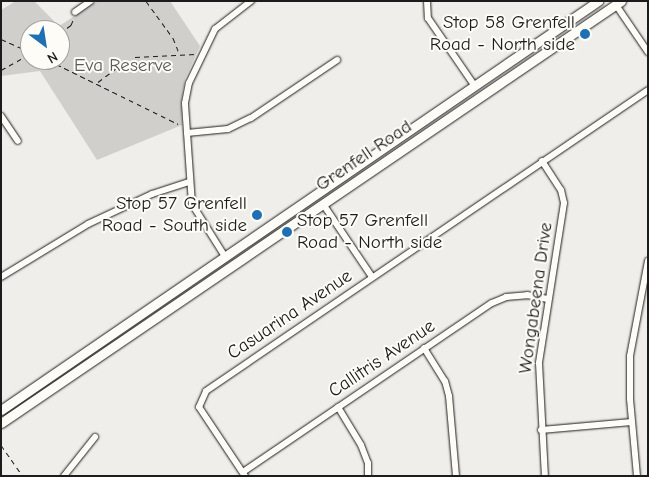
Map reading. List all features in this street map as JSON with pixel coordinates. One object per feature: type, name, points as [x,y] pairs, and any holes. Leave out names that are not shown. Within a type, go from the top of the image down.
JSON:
[{"type":"main road","name":"Grenfell Road","points":[[1,410],[224,255],[598,1]]},
{"type":"main road","name":"Grenfell Road","points":[[1,423],[618,3]]},
{"type":"main road","points":[[474,85],[481,96]]},
{"type":"main road","points":[[315,193],[323,204]]},
{"type":"main road","points":[[224,255],[232,266]]},
{"type":"street","points":[[75,12],[91,1]]},
{"type":"street","points":[[224,255],[194,210],[186,131],[186,94],[202,54],[220,24],[251,1]]},
{"type":"street","points":[[427,1],[428,18],[474,85]]},
{"type":"street","points":[[618,3],[648,52]]},
{"type":"street","points":[[186,131],[228,129],[251,118],[337,60]]},
{"type":"street","name":"Casuarina Avenue","points":[[244,474],[199,407],[200,398],[214,384],[648,90]]},
{"type":"street","points":[[1,116],[18,141]]},
{"type":"street","name":"Wongabeena Drive","points":[[542,160],[561,190],[564,203],[539,363],[541,430],[545,476]]},
{"type":"street","points":[[1,277],[88,224],[152,194],[190,182]]},
{"type":"street","points":[[323,204],[372,277]]},
{"type":"street","points":[[637,476],[632,422],[630,356],[648,260]]},
{"type":"street","name":"Callitris Avenue","points":[[244,474],[338,407],[492,303],[506,297],[527,295],[548,299]]},
{"type":"street","points":[[424,348],[442,375],[449,396],[456,476]]},
{"type":"street","points":[[338,407],[361,445],[368,462],[368,476]]},
{"type":"street","points":[[541,430],[632,422]]},
{"type":"street","points":[[64,476],[95,437]]},
{"type":"path","points":[[146,1],[173,38],[179,53]]},
{"type":"path","points":[[70,26],[75,12]]},
{"type":"path","points":[[1,39],[20,48]]},
{"type":"path","points":[[135,57],[179,53],[202,54]]},
{"type":"path","points":[[1,70],[20,59]]},
{"type":"path","points":[[98,82],[123,63]]},
{"type":"path","points":[[70,70],[98,82],[186,131]]},
{"type":"path","points":[[1,446],[23,476]]},
{"type":"green space","name":"Eva Reserve","points":[[16,1],[34,1],[53,20],[20,20],[20,70],[70,70],[70,20],[68,20],[98,1],[170,1],[200,46],[185,79],[181,102],[182,125],[97,160],[40,71],[1,76],[1,10]]},
{"type":"place","name":"Stop 58 Grenfell Road - North side","points":[[585,34]]},
{"type":"place","name":"Stop 57 Grenfell Road - South side","points":[[257,215]]},
{"type":"place","name":"Stop 57 Grenfell Road - North side","points":[[287,232]]}]
